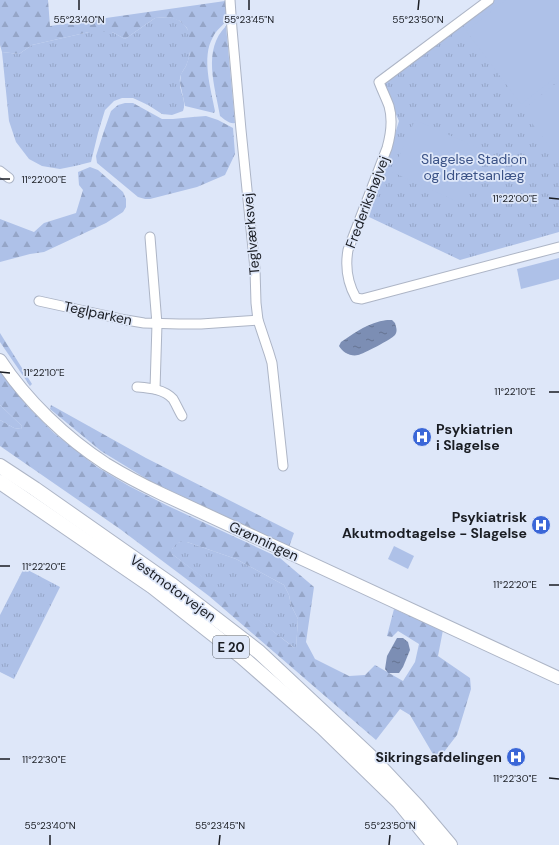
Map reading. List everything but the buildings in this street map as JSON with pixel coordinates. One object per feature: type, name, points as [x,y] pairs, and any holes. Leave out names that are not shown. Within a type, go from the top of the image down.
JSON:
[{"type":"highway","name":"Vestmotorvejen","points":[[0,466],[172,585],[258,652],[370,756],[417,806],[450,845]]},
{"type":"highway","name":"Vestmotorvejen","points":[[0,482],[153,587],[242,657],[322,728],[399,802],[434,845]]},
{"type":"highway","points":[[370,756],[381,758],[421,800],[460,845]]},
{"type":"main road","name":"Grønningen","points":[[0,360],[25,393],[50,420],[100,460],[137,482],[559,678]]},
{"type":"street","name":"Teglværksvej","points":[[230,0],[255,269],[256,303],[258,320],[272,363],[283,466]]},
{"type":"street","name":"Frederikshøjvej","points":[[489,0],[379,82],[389,107],[391,134],[348,250],[346,262],[351,290],[356,298],[362,298],[559,247]]},
{"type":"street","points":[[0,170],[9,178]]},
{"type":"street","points":[[150,238],[157,324],[155,389]]},
{"type":"street","name":"Teglparken","points":[[39,301],[126,320],[157,324],[201,324],[258,320]]},
{"type":"street","points":[[136,387],[155,389],[166,393],[172,399],[182,416]]},
{"type":"green space","points":[[0,0],[48,0],[50,26],[225,1],[227,19],[214,35],[209,45],[207,63],[209,83],[215,111],[214,113],[185,106],[180,83],[181,74],[186,66],[190,54],[190,41],[187,28],[180,21],[169,17],[155,18],[125,39],[112,32],[89,32],[32,45],[19,54],[2,52],[0,45]]},
{"type":"green space","name":"Slagelse Stadion og Idrætsanlæg","points":[[494,0],[559,0],[559,232],[460,260],[369,217],[399,121],[382,83]]},
{"type":"green space","points":[[506,0],[559,0],[559,75],[521,104],[466,31]]},
{"type":"green space","points":[[169,17],[177,19],[185,26],[191,42],[190,55],[180,80],[180,87],[184,101],[183,111],[172,115],[162,114],[133,98],[122,98],[114,101],[105,110],[91,162],[60,169],[42,166],[29,159],[16,142],[9,121],[2,52],[19,54],[32,45],[89,32],[112,32],[125,39],[155,18]]},
{"type":"green space","points":[[226,26],[235,123],[229,122],[220,116],[213,81],[212,57],[214,46]]},
{"type":"green space","points":[[559,81],[559,159],[522,110]]},
{"type":"green space","points":[[133,103],[162,119],[206,116],[218,120],[233,128],[235,154],[225,175],[197,187],[150,199],[138,197],[97,163],[96,156],[111,111],[118,105]]},
{"type":"green space","points":[[415,120],[483,150],[460,203],[392,172]]},
{"type":"green space","points":[[90,167],[98,170],[123,192],[126,199],[126,207],[123,212],[106,223],[44,252],[0,262],[0,219],[34,232],[44,223],[76,213],[83,190],[79,185],[78,172]]},
{"type":"green space","points":[[559,258],[559,279],[521,289],[517,269]]},
{"type":"green space","points":[[0,333],[32,384],[30,386],[0,342]]},
{"type":"green space","points":[[0,372],[27,406],[54,433],[97,467],[129,486],[166,505],[280,558],[314,587],[306,642],[315,659],[349,676],[365,675],[375,665],[403,681],[415,662],[419,644],[398,631],[392,637],[387,636],[394,609],[443,630],[438,656],[470,678],[471,689],[457,735],[437,761],[410,715],[400,709],[376,740],[209,596],[120,529],[0,446],[0,420],[14,428],[21,429],[22,426],[0,405]],"holes":[[[180,542],[187,542],[236,559],[284,585],[298,619],[296,648],[172,554],[172,549],[175,545]]]},
{"type":"green space","points":[[0,405],[22,426],[21,429],[14,428],[0,420]]},
{"type":"green space","points":[[51,405],[146,458],[294,533],[289,547],[150,481],[101,451],[50,409]]},
{"type":"green space","points":[[187,542],[236,559],[284,585],[298,619],[296,649],[172,554],[172,549],[175,544]]},
{"type":"green space","points":[[394,546],[414,556],[408,569],[388,559]]},
{"type":"green space","points":[[24,568],[60,587],[14,679],[0,672],[0,615]]},
{"type":"water","points":[[392,320],[395,323],[396,334],[377,346],[361,354],[352,355],[347,354],[339,346],[341,342],[363,328],[380,321]]},
{"type":"water","points":[[397,638],[403,638],[408,642],[410,650],[399,673],[388,673],[385,669],[387,656]]},
{"type":"place","name":"Psykiatrien i Slagelse","points":[[422,437]]},
{"type":"place","name":"Psykiatrisk Akutmodtagelse - Slagelse","points":[[541,525]]},
{"type":"place","name":"Sikringsafdelingen","points":[[516,757]]}]
